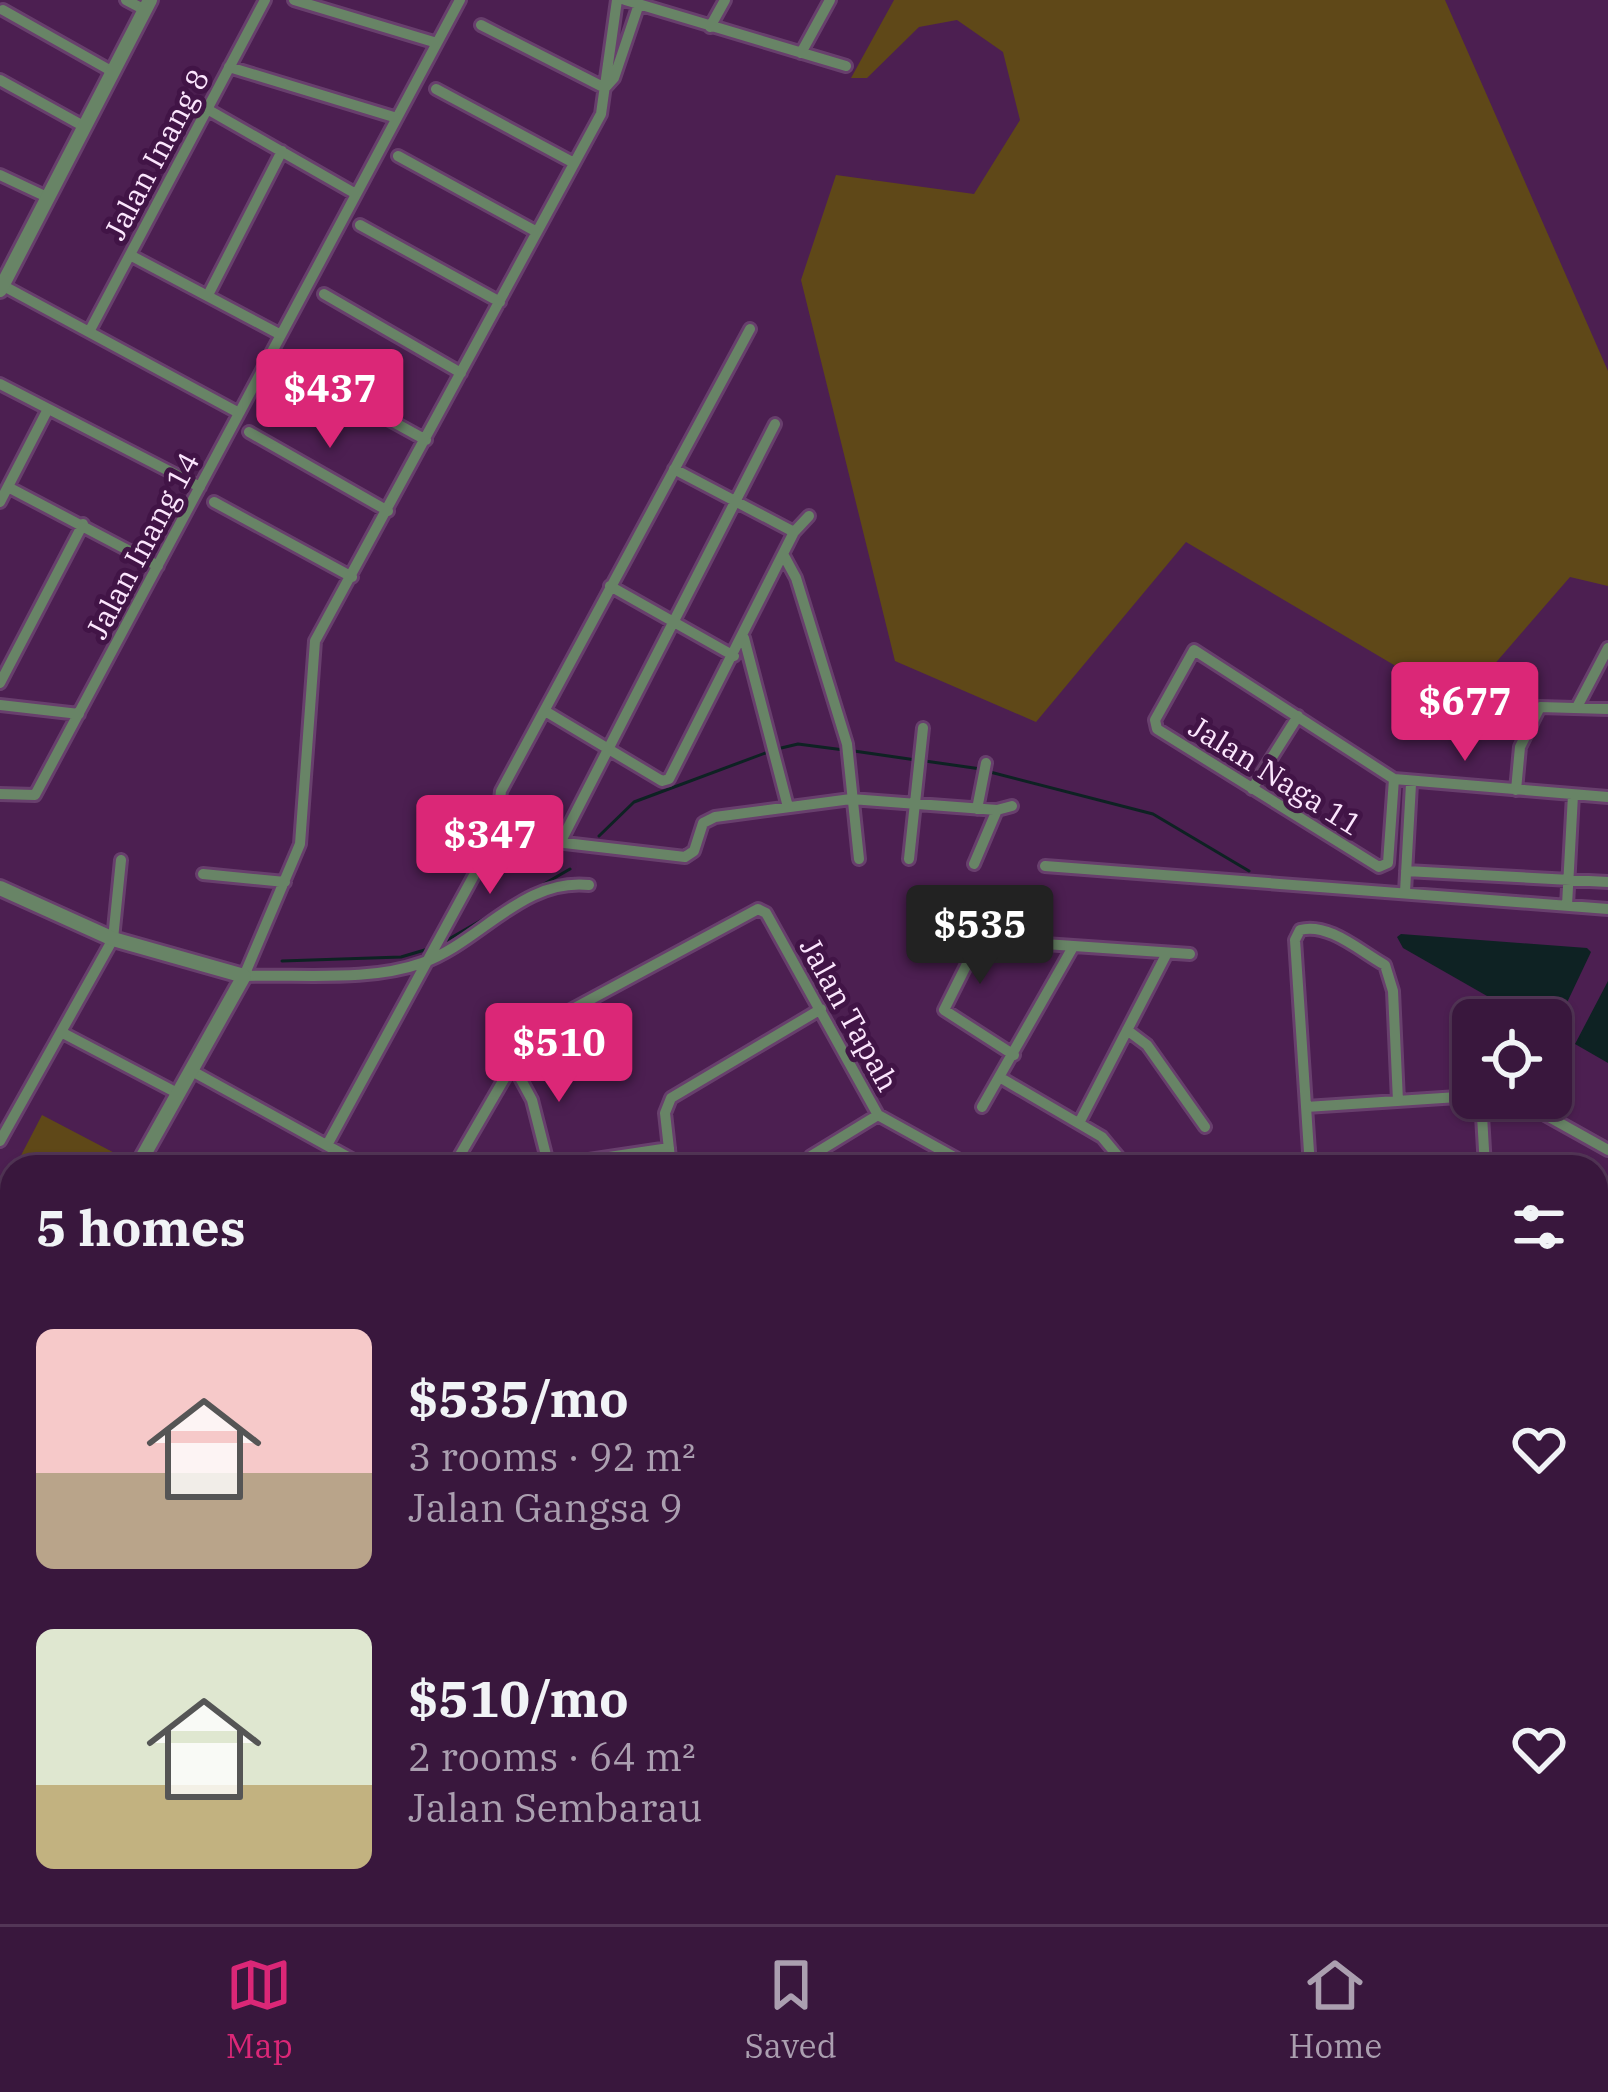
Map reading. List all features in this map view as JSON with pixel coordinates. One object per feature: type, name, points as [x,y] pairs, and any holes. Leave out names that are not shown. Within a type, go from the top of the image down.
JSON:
[{"type":"street","points":[[15,0],[2,12],[113,72]]},
{"type":"street","points":[[126,0],[147,5],[1,286],[239,413]]},
{"type":"street","name":"Jalan Inang 8","points":[[89,332],[266,0]]},
{"type":"street","points":[[294,0],[437,43]]},
{"type":"street","name":"Jalan Inang 14","points":[[0,794],[35,795],[460,0]]},
{"type":"street","points":[[710,27],[724,0]]},
{"type":"street","points":[[801,53],[830,0]]},
{"type":"street","points":[[628,1],[845,66]]},
{"type":"street","points":[[605,88],[614,78],[628,1]]},
{"type":"street","points":[[144,1155],[244,976],[300,844],[315,641],[601,114],[628,1]]},
{"type":"street","points":[[481,26],[605,88]]},
{"type":"street","points":[[230,67],[397,118]]},
{"type":"street","points":[[0,80],[85,127]]},
{"type":"street","points":[[436,89],[574,163]]},
{"type":"street","points":[[207,109],[356,194]]},
{"type":"street","points":[[208,295],[281,152]]},
{"type":"street","points":[[398,156],[537,232]]},
{"type":"street","points":[[0,175],[49,198]]},
{"type":"street","points":[[360,225],[500,302]]},
{"type":"street","points":[[130,255],[281,335]]},
{"type":"street","points":[[324,294],[461,373]]},
{"type":"street","points":[[327,1144],[496,835],[496,802],[750,329]]},
{"type":"street","points":[[286,363],[426,440]]},
{"type":"street","points":[[0,384],[200,487]]},
{"type":"street","points":[[0,502],[48,409]]},
{"type":"street","points":[[560,843],[775,424]]},
{"type":"street","points":[[249,432],[388,511]]},
{"type":"street","points":[[674,469],[794,532]]},
{"type":"street","points":[[8,487],[158,566]]},
{"type":"street","points":[[214,502],[352,577]]},
{"type":"street","points":[[545,711],[662,781],[669,779],[794,532],[809,516]]},
{"type":"street","points":[[0,682],[83,524]]},
{"type":"street","points":[[783,554],[796,578],[847,749],[859,859]]},
{"type":"street","points":[[610,586],[734,656]]},
{"type":"street","points":[[744,638],[788,808]]},
{"type":"street","points":[[1577,707],[1608,648]]},
{"type":"street","name":"Jalan Naga 11","points":[[1298,716],[1195,650],[1155,725],[1373,865],[1388,862],[1394,779]]},
{"type":"street","points":[[0,705],[79,714]]},
{"type":"street","points":[[1516,790],[1520,747],[1540,707],[1608,709]]},
{"type":"street","points":[[1252,789],[1298,716],[1394,779],[1412,784],[1608,797]]},
{"type":"street","points":[[909,859],[923,728]]},
{"type":"street","points":[[977,808],[985,769]]},
{"type":"street","points":[[1405,892],[1412,784]]},
{"type":"street","points":[[1568,905],[1573,795]]},
{"type":"street","points":[[496,835],[685,856],[694,851],[703,823],[788,808],[851,799],[998,810],[1012,806]]},
{"type":"street","points":[[974,864],[998,810]]},
{"type":"street","points":[[0,1141],[113,939],[121,860]]},
{"type":"street","points":[[1045,866],[1608,909]]},
{"type":"street","points":[[1406,872],[1608,882]]},
{"type":"street","points":[[203,874],[285,882]]},
{"type":"street","points":[[0,890],[113,939],[244,976],[377,971],[427,961],[547,889],[589,885]]},
{"type":"street","name":"Jalan Tapah","points":[[511,1060],[532,1031],[758,908],[766,913],[878,1115],[950,1155]]},
{"type":"street","points":[[1309,1155],[1295,940],[1300,930],[1313,926],[1385,965],[1394,991],[1398,1101]]},
{"type":"street","points":[[1014,1054],[944,1010],[969,959],[986,940],[1190,954]]},
{"type":"street","points":[[982,1107],[1073,947]]},
{"type":"street","points":[[1079,1123],[1166,955]]},
{"type":"street","points":[[669,1155],[665,1113],[671,1098],[821,1009]]},
{"type":"street","points":[[1127,1030],[1147,1045],[1205,1126]]},
{"type":"street","points":[[62,1032],[179,1094]]},
{"type":"street","points":[[511,1060],[532,1100],[546,1155]]},
{"type":"street","points":[[460,1155],[511,1060]]},
{"type":"street","points":[[192,1071],[346,1155]]},
{"type":"street","points":[[1000,1078],[1102,1137],[1117,1155]]},
{"type":"street","points":[[1306,1107],[1452,1098]]},
{"type":"street","points":[[813,1155],[878,1115]]},
{"type":"street","points":[[1480,1119],[1484,1155]]},
{"type":"street","points":[[1553,1119],[1608,1150]]},
{"type":"street","points":[[625,1155],[669,1148]]},
{"type":"shaded area","points":[[894,0],[1445,0],[1608,371],[1608,586],[1570,577],[1460,704],[1186,542],[1036,722],[895,661],[801,280],[836,175],[974,194],[1020,120],[1003,52],[957,20],[919,27],[867,78],[851,78]]},
{"type":"shaded area","points":[[1397,937],[1587,948],[1591,952],[1569,999],[1492,999],[1403,948]]},
{"type":"shaded area","points":[[1608,981],[1608,1063],[1575,1044]]},
{"type":"shaded area","points":[[42,1115],[118,1155],[21,1155]]},
{"type":"waterway","points":[[777,749],[798,744],[844,750]]},
{"type":"waterway","points":[[854,751],[916,760]]},
{"type":"waterway","points":[[599,836],[634,802],[768,752]]},
{"type":"waterway","points":[[925,761],[981,769]]},
{"type":"waterway","points":[[990,772],[1153,814],[1249,871]]},
{"type":"waterway","points":[[442,943],[570,869]]},
{"type":"waterway","points":[[282,961],[401,957],[428,949]]}]
